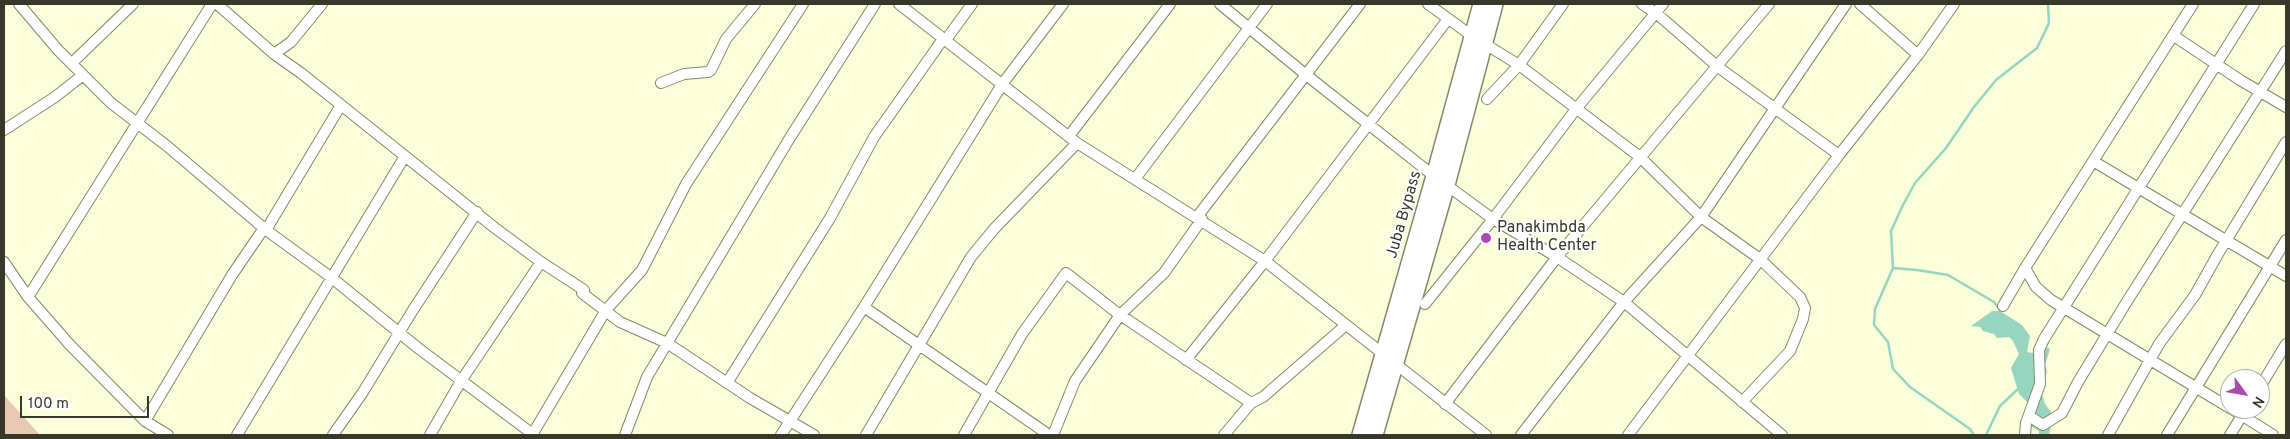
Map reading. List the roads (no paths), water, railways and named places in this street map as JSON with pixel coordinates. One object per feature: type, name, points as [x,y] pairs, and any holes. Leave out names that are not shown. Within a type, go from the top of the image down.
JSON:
[{"type":"main road","name":"Juba Bypass","points":[[1360,435],[1390,358],[1447,185],[1478,40],[1481,4]]},
{"type":"main road","name":"Juba Bypass","points":[[1375,435],[1390,358],[1434,176],[1478,40],[1495,4]]},
{"type":"street","points":[[19,4],[58,50],[73,62],[83,75],[111,103],[265,229],[332,278],[533,435],[606,310],[642,270],[686,184],[803,4]]},
{"type":"street","points":[[73,62],[133,4]]},
{"type":"street","points":[[28,297],[212,4]]},
{"type":"street","points":[[217,4],[274,54],[541,262],[584,290],[582,293],[620,322],[667,343],[750,398],[814,435]]},
{"type":"street","points":[[274,54],[291,42],[322,4]]},
{"type":"street","points":[[661,83],[684,74],[708,72],[711,70],[726,39],[755,4]]},
{"type":"street","points":[[625,435],[647,377],[791,136],[875,4]]},
{"type":"street","points":[[899,4],[1078,143],[1265,261],[1486,435]]},
{"type":"street","points":[[727,383],[830,218],[874,138],[972,4]]},
{"type":"street","points":[[781,435],[864,307],[1003,83],[1063,4]]},
{"type":"street","points":[[1069,136],[1170,4]]},
{"type":"street","points":[[1220,4],[1304,74],[1434,176],[1493,219],[1557,257],[1624,302],[1782,435]]},
{"type":"street","points":[[1135,179],[1267,4]]},
{"type":"street","points":[[864,307],[919,343],[988,394],[1051,435],[1075,381],[1120,314],[1164,273],[1199,218],[1304,74],[1360,4]]},
{"type":"street","points":[[1428,4],[1478,40],[1518,65],[1640,157],[1701,217],[1760,259],[1800,297],[1805,308],[1803,319],[1790,351],[1742,402]]},
{"type":"street","points":[[1487,99],[1518,65],[1562,4]]},
{"type":"street","points":[[1642,4],[1656,13],[1718,67],[1839,155]]},
{"type":"street","points":[[1424,304],[1493,219],[1576,109],[1662,4]]},
{"type":"street","points":[[1445,404],[1557,257],[1769,4]]},
{"type":"street","points":[[1521,435],[1624,302],[1701,217],[1727,176],[1776,109],[1846,4]]},
{"type":"street","points":[[1860,4],[1918,55]]},
{"type":"street","points":[[1628,435],[1839,155],[1918,55],[1954,4]]},
{"type":"street","points":[[2003,306],[2024,268],[2194,4]]},
{"type":"street","points":[[2025,435],[2029,416],[2040,384],[2039,350],[2254,4]]},
{"type":"street","points":[[1186,360],[1265,261],[1448,19]]},
{"type":"street","points":[[2174,36],[2259,92],[2286,107]]},
{"type":"street","points":[[2029,416],[2043,425],[2062,413],[2078,382],[2151,262],[2184,214],[2286,51]]},
{"type":"street","points":[[4,130],[55,97],[83,75]]},
{"type":"street","points":[[145,421],[232,275],[265,229],[341,106]]},
{"type":"street","points":[[2108,435],[2150,360],[2170,328],[2195,295],[2286,142]]},
{"type":"street","points":[[866,435],[971,256],[994,229],[1078,143]]},
{"type":"street","points":[[237,435],[405,156]]},
{"type":"street","points":[[2093,161],[2286,276]]},
{"type":"street","points":[[333,435],[363,392],[477,212]]},
{"type":"street","points":[[2168,435],[2286,240]]},
{"type":"street","points":[[4,262],[28,297],[70,345],[145,421],[168,435]]},
{"type":"street","points":[[430,435],[461,380],[541,262]]},
{"type":"street","points":[[2024,268],[2042,293],[2220,402]]},
{"type":"street","points":[[964,435],[1022,334],[1066,272],[1120,314],[1251,403]]},
{"type":"street","points":[[1224,435],[1251,403],[1263,397],[1346,325]]},
{"type":"street","points":[[2270,370],[2286,344]]},
{"type":"street","points":[[2230,435],[2240,419]]},
{"type":"street","points":[[2253,419],[2273,435]]},
{"type":"water","points":[[1992,311],[2000,311],[2022,325],[2030,336],[2027,352],[2033,353],[2044,346],[2050,349],[2045,365],[2047,372],[2040,387],[2045,404],[2053,415],[2049,435],[2039,435],[2039,431],[2028,424],[2027,402],[2019,394],[2011,368],[2019,354],[2013,341],[2009,337],[1997,338],[1994,334],[1983,331],[1980,327],[1971,326]]},
{"type":"waterway","points":[[1974,435],[1970,429],[1910,387],[1893,369],[1888,342],[1874,325],[1875,309],[1893,268],[1891,231],[1915,183],[1946,148],[1974,107],[1996,80],[2037,48],[2049,23],[2048,4]]},
{"type":"waterway","points":[[1893,268],[1948,275],[1994,302],[2000,310]]},
{"type":"waterway","points":[[1986,435],[2000,406],[2018,389]]},
{"type":"place","name":"Panakimbda Health Center","points":[[1486,238]]}]
